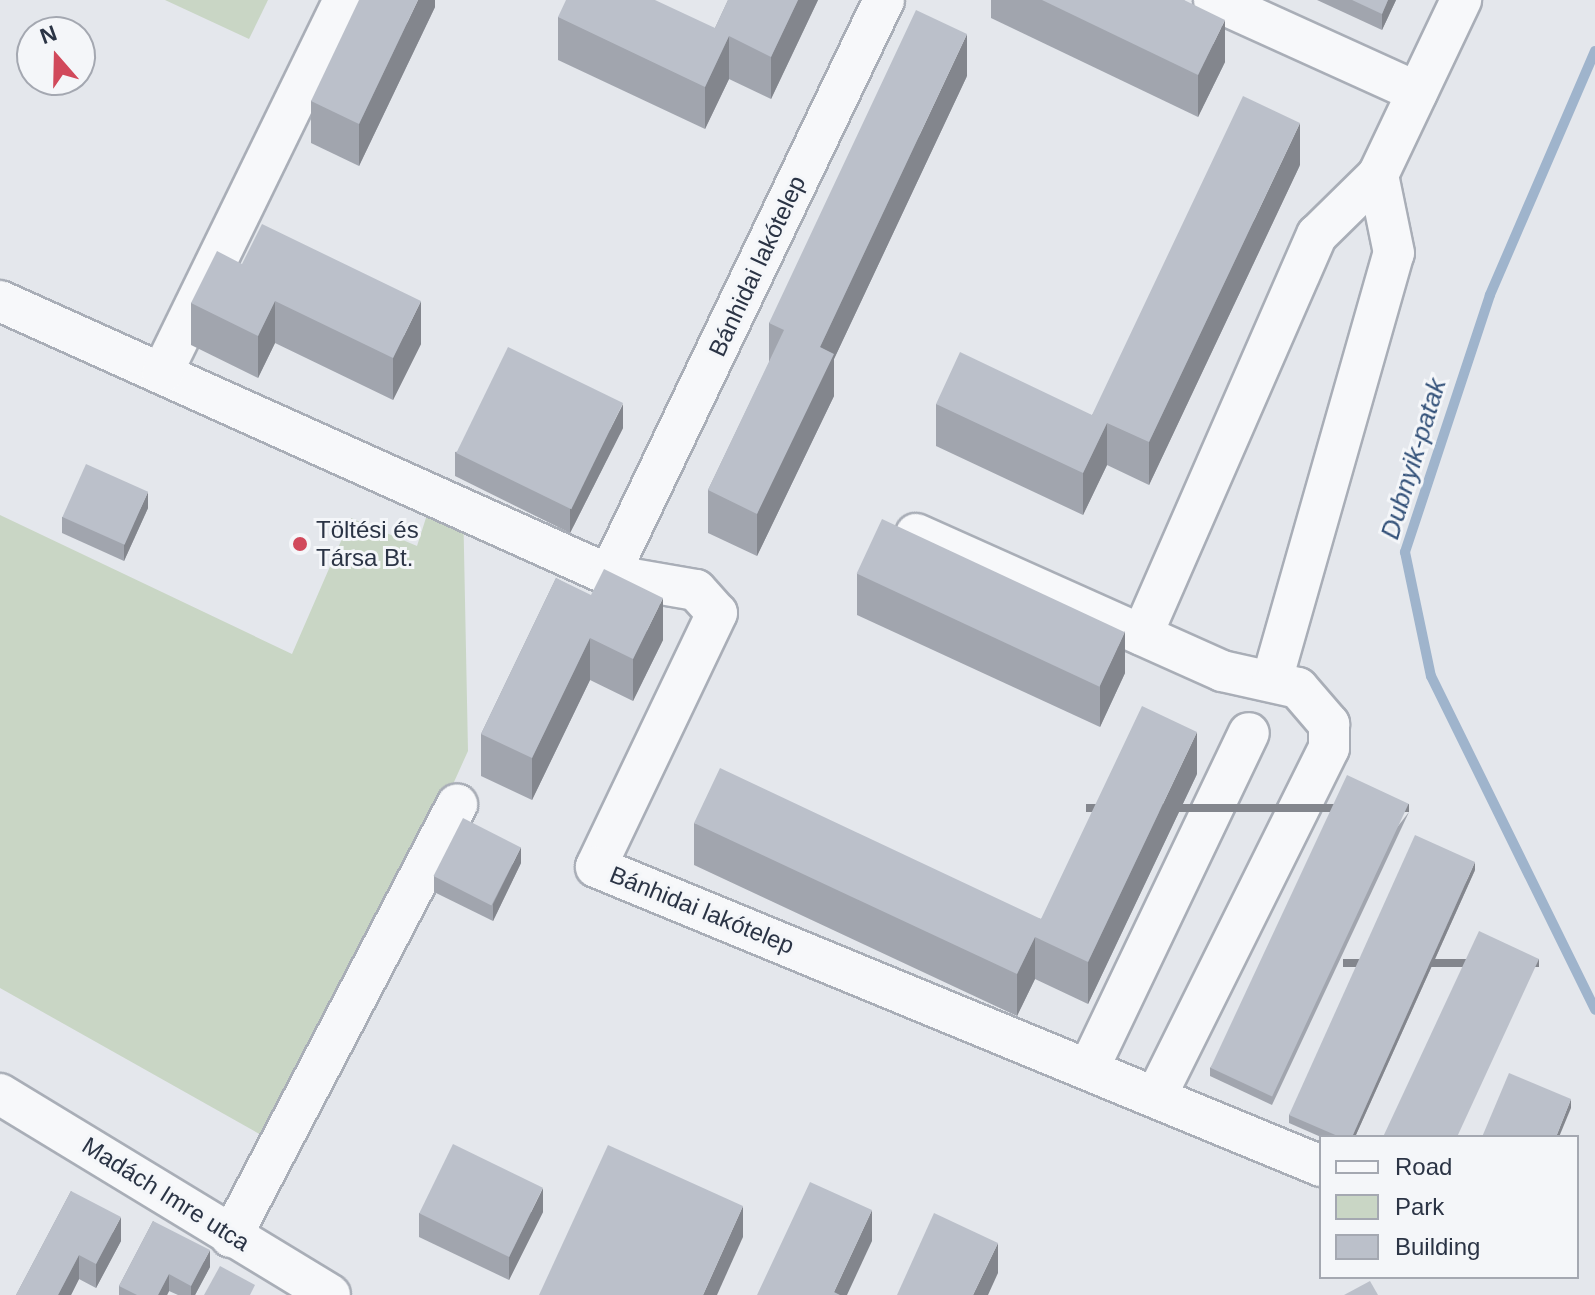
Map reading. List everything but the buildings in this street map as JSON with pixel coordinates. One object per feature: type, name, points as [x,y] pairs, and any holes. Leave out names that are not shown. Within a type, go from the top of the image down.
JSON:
[{"type":"street","points":[[162,373],[344,0]]},
{"type":"street","name":"Bánhidai lakótelep","points":[[609,575],[884,0]]},
{"type":"street","points":[[1214,0],[1417,92]]},
{"type":"street","points":[[1142,635],[1317,235],[1378,175],[1461,0]]},
{"type":"street","points":[[1272,680],[1394,253],[1378,175]]},
{"type":"street","name":"Bánhidai lakótelep","points":[[0,301],[609,575],[696,590],[717,613],[596,867],[1319,1165]]},
{"type":"street","points":[[916,534],[1222,671],[1298,688],[1317,705],[1329,724],[1329,748],[1156,1096]]},
{"type":"street","points":[[1089,1068],[1249,733]]},
{"type":"street","points":[[231,1237],[457,804]]},
{"type":"street","name":"Madách Imre utca","points":[[0,1094],[330,1295]]},
{"type":"green space","points":[[165,0],[268,0],[249,39]]},
{"type":"green space","points":[[440,474],[463,500],[468,751],[288,1150],[0,988],[0,515],[292,654],[351,518],[417,546]]},
{"type":"waterway","name":"Dubnyik-patak","points":[[1595,51],[1490,295],[1405,552],[1431,676],[1595,1010]]},
{"type":"place","name":"Töltési és Társa Bt.","points":[[300,544]]}]
